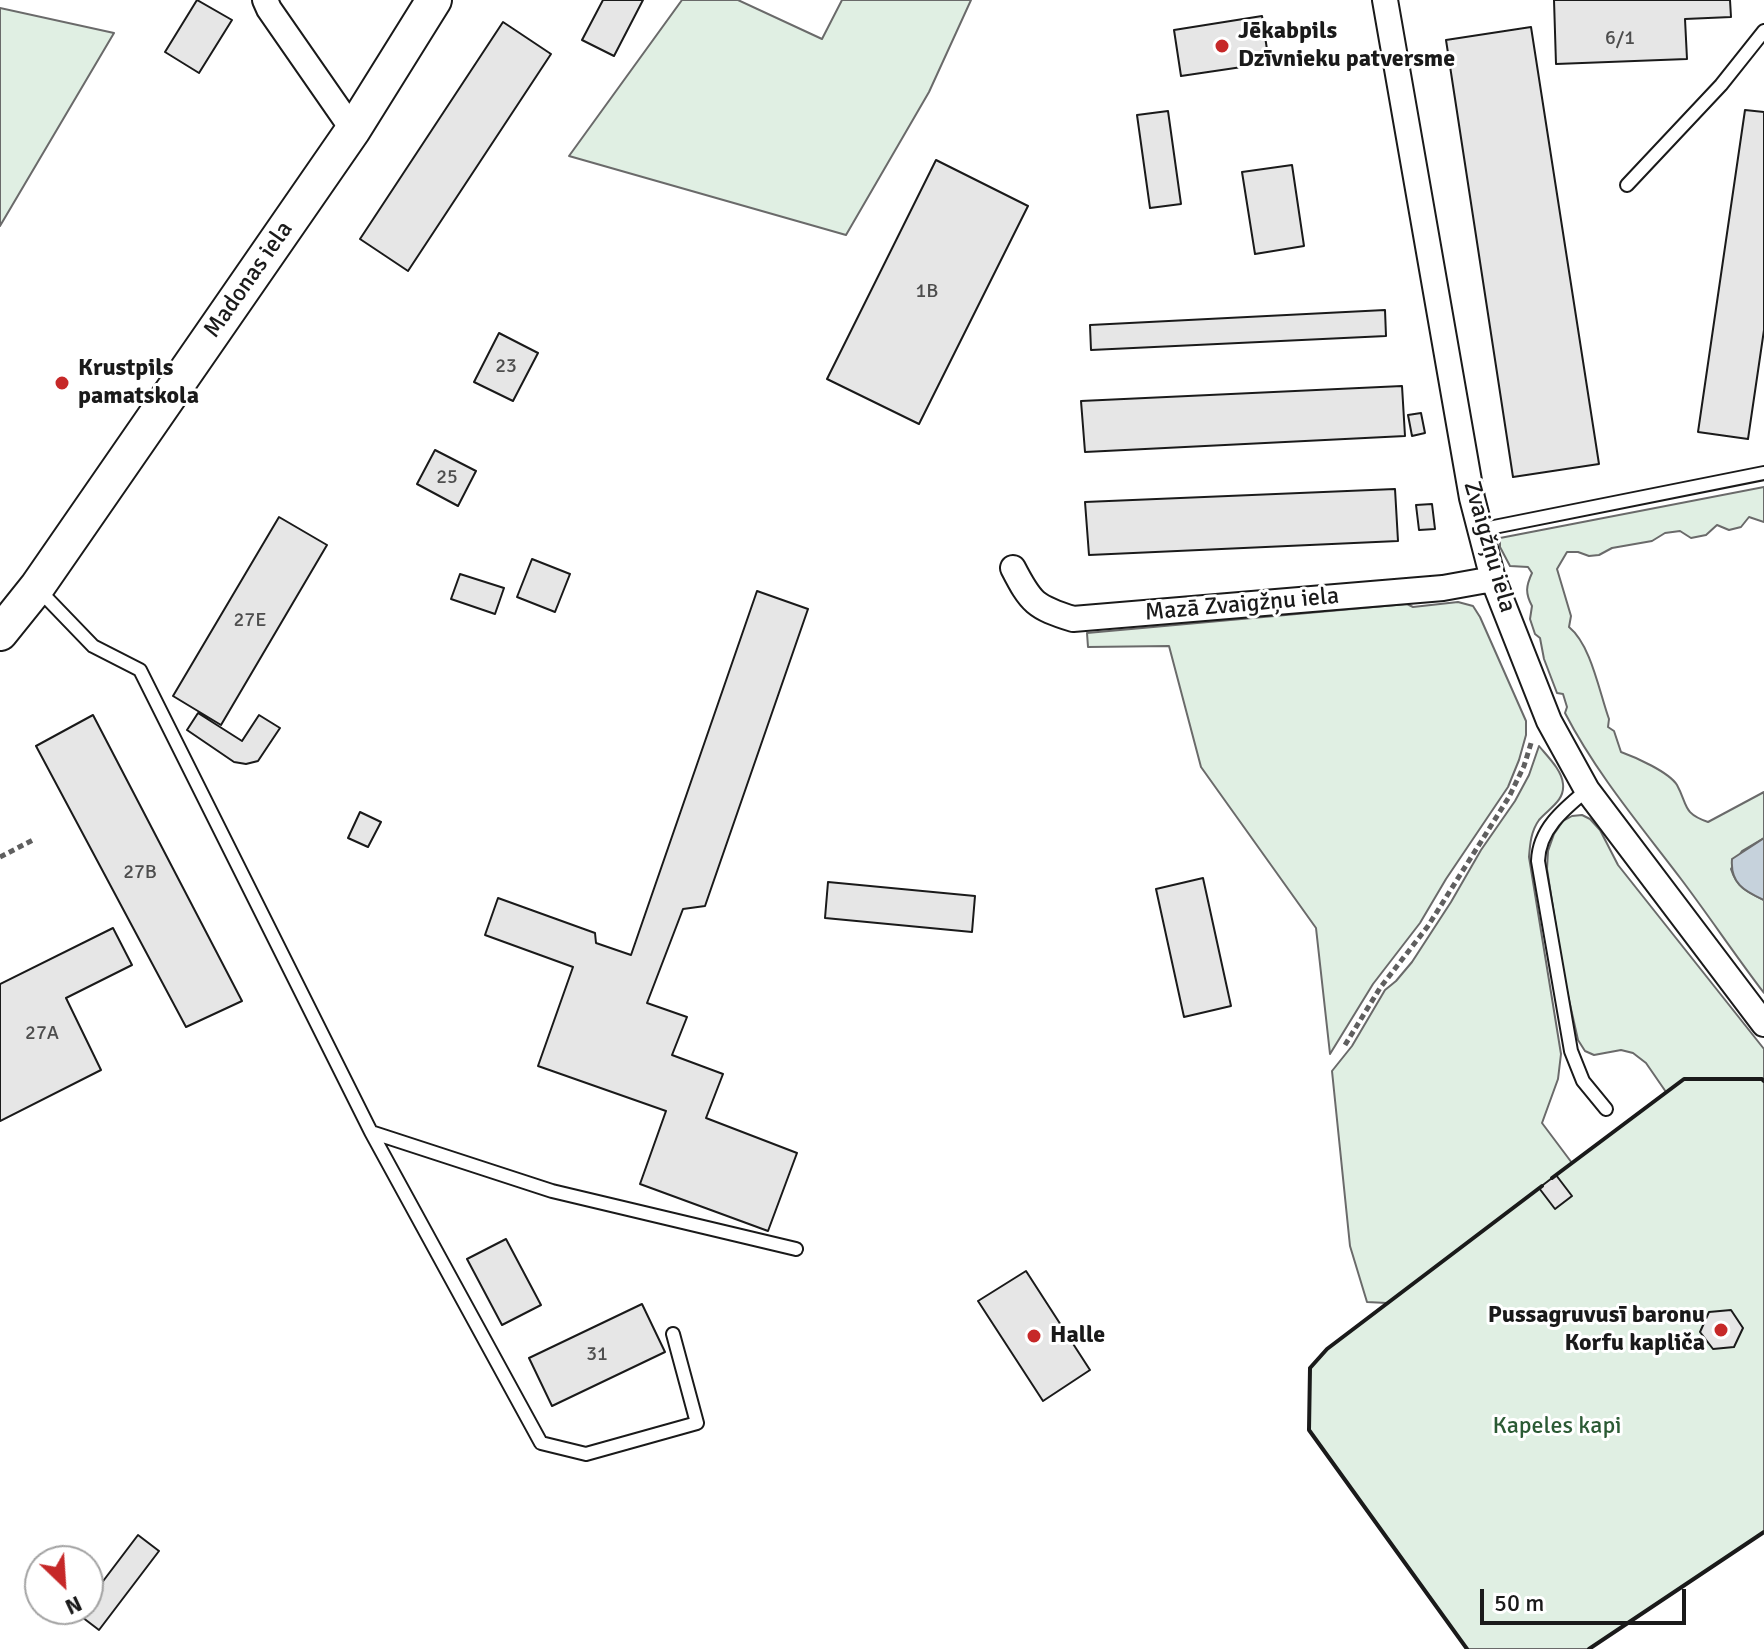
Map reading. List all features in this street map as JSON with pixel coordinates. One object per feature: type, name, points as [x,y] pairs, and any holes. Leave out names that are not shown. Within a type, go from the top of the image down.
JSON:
[{"type":"main road","name":"Madonas iela","points":[[0,633],[37,587],[353,130],[434,0]]},
{"type":"street","points":[[265,0],[353,130]]},
{"type":"street","name":"Zvaigžņu iela","points":[[1385,0],[1479,530],[1493,579],[1549,721],[1587,790],[1764,1024]]},
{"type":"street","name":"Mazā Zvaigžņu iela","points":[[1013,568],[1025,592],[1041,609],[1073,619],[1443,588],[1493,579]]},
{"type":"lane","points":[[1627,185],[1721,85],[1764,31]]},
{"type":"lane","points":[[1479,530],[1764,473]]},
{"type":"lane","points":[[37,587],[93,646],[140,670],[371,1132],[541,1443],[586,1454],[697,1423],[673,1334]]},
{"type":"lane","points":[[1587,790],[1551,824],[1541,842],[1538,861],[1571,1051],[1583,1081],[1606,1109]]},
{"type":"lane","points":[[371,1132],[552,1191],[796,1249]]},
{"type":"path","points":[[1345,1045],[1380,988],[1428,926],[1509,797],[1534,736],[1541,700]]},
{"type":"path","points":[[0,857],[33,840]]},
{"type":"green space","points":[[682,0],[738,0],[822,39],[842,0],[971,0],[929,92],[846,235],[569,156]]},
{"type":"green space","points":[[0,8],[114,33],[0,226]]},
{"type":"green space","points":[[1764,487],[1764,522],[1749,517],[1741,527],[1729,530],[1717,525],[1706,535],[1691,538],[1680,531],[1665,533],[1652,541],[1612,548],[1599,555],[1567,552],[1557,569],[1571,616],[1569,627],[1583,645],[1594,669],[1609,719],[1608,727],[1614,731],[1621,752],[1667,775],[1677,785],[1690,812],[1708,822],[1764,792],[1764,838],[1742,851],[1731,869],[1743,889],[1764,900],[1764,993],[1619,798],[1577,735],[1565,713],[1567,707],[1563,694],[1557,693],[1540,638],[1535,634],[1530,619],[1532,606],[1527,590],[1532,573],[1528,567],[1510,566],[1500,547],[1500,538]]},
{"type":"green space","points":[[1458,602],[1473,606],[1480,617],[1526,721],[1526,735],[1519,760],[1508,787],[1420,923],[1373,984],[1330,1054],[1316,928],[1201,767],[1169,646],[1088,647],[1087,633]]},
{"type":"green space","name":"Kapeles kapi","points":[[1539,746],[1557,768],[1563,784],[1559,800],[1534,829],[1529,857],[1561,1054],[1558,1079],[1542,1123],[1572,1163],[1666,1092],[1646,1063],[1633,1053],[1621,1050],[1594,1055],[1585,1051],[1578,1040],[1563,973],[1547,869],[1548,851],[1554,834],[1563,821],[1572,816],[1582,815],[1590,819],[1600,830],[1618,865],[1764,1049],[1764,1532],[1589,1649],[1467,1649],[1309,1430],[1310,1368],[1327,1349],[1387,1303],[1367,1302],[1350,1246],[1332,1071],[1352,1046],[1385,990],[1412,962],[1451,902],[1481,850],[1515,801],[1529,775]]},
{"type":"shaded area","points":[[1764,838],[1764,900],[1750,893],[1736,880],[1732,859]]},
{"type":"building","points":[[197,0],[232,20],[199,73],[165,52]]},
{"type":"building","points":[[603,0],[643,0],[614,56],[582,40]]},
{"type":"building","points":[[1554,0],[1730,0],[1731,17],[1685,19],[1687,59],[1556,64]]},
{"type":"building","name":"Jēkabpils Dzīvnieku patversme","points":[[1262,16],[1269,63],[1181,76],[1174,30]]},
{"type":"building","points":[[503,22],[551,54],[408,271],[360,239]]},
{"type":"building","points":[[1531,27],[1599,464],[1513,477],[1446,40]]},
{"type":"building","points":[[1745,110],[1764,112],[1764,330],[1748,439],[1698,432]]},
{"type":"building","points":[[1168,111],[1181,204],[1150,208],[1137,115]]},
{"type":"building","points":[[936,160],[1028,206],[919,424],[827,379]]},
{"type":"building","points":[[1292,165],[1304,246],[1255,254],[1242,172]]},
{"type":"building","points":[[1385,310],[1386,336],[1091,350],[1090,325]]},
{"type":"building","points":[[499,333],[538,353],[513,401],[474,382]]},
{"type":"building","points":[[1402,386],[1405,436],[1085,452],[1081,401]]},
{"type":"building","points":[[1421,413],[1425,433],[1412,436],[1408,415]]},
{"type":"building","points":[[435,450],[476,471],[458,506],[417,484]]},
{"type":"building","points":[[1395,489],[1398,541],[1089,555],[1085,502]]},
{"type":"building","points":[[1432,504],[1435,529],[1419,530],[1416,505]]},
{"type":"building","points":[[279,517],[327,545],[221,725],[173,696]]},
{"type":"building","points":[[532,559],[570,574],[555,612],[517,597]]},
{"type":"building","points":[[460,574],[504,588],[495,614],[451,599]]},
{"type":"building","points":[[757,591],[808,609],[705,906],[683,909],[647,1003],[687,1017],[672,1055],[723,1074],[706,1118],[797,1153],[768,1231],[640,1184],[666,1111],[538,1066],[573,967],[485,935],[498,898],[595,933],[596,943],[631,955]]},
{"type":"building","points":[[198,713],[242,741],[259,715],[280,728],[258,761],[246,764],[234,762],[187,730]]},
{"type":"building","points":[[93,715],[242,1001],[186,1027],[36,746]]},
{"type":"building","points":[[360,812],[381,822],[368,847],[348,838]]},
{"type":"building","points":[[1203,878],[1231,1006],[1184,1017],[1156,889]]},
{"type":"building","points":[[828,882],[975,896],[972,932],[825,918]]},
{"type":"building","points":[[113,928],[132,965],[66,998],[101,1070],[0,1121],[0,984]]},
{"type":"building","points":[[1556,1175],[1572,1196],[1555,1209],[1539,1188]]},
{"type":"building","points":[[506,1239],[541,1305],[502,1325],[467,1259]]},
{"type":"building","name":"Halle","points":[[1026,1271],[1090,1370],[1043,1401],[978,1301]]},
{"type":"building","points":[[642,1304],[665,1352],[552,1406],[529,1358]]},
{"type":"building","name":"Pussagruvusī baronu Korfu kapliča","points":[[1731,1310],[1743,1328],[1734,1347],[1713,1349],[1700,1332],[1709,1312]]},
{"type":"building","points":[[138,1535],[159,1551],[104,1623],[104,1580]]},
{"type":"wall","points":[[1552,1178],[1684,1079],[1764,1081]]},
{"type":"wall","points":[[1467,1649],[1309,1430],[1310,1368],[1327,1349],[1542,1186]]},
{"type":"wall","points":[[1589,1649],[1764,1532]]},
{"type":"place","name":"Jēkabpils Dzīvnieku patversme","points":[[1222,46]]},
{"type":"place","name":"Krustpils pamatskola","points":[[62,383]]},
{"type":"place","name":"Pussagruvusī baronu Korfu kapliča","points":[[1721,1330]]},
{"type":"place","name":"Halle","points":[[1034,1336]]}]
